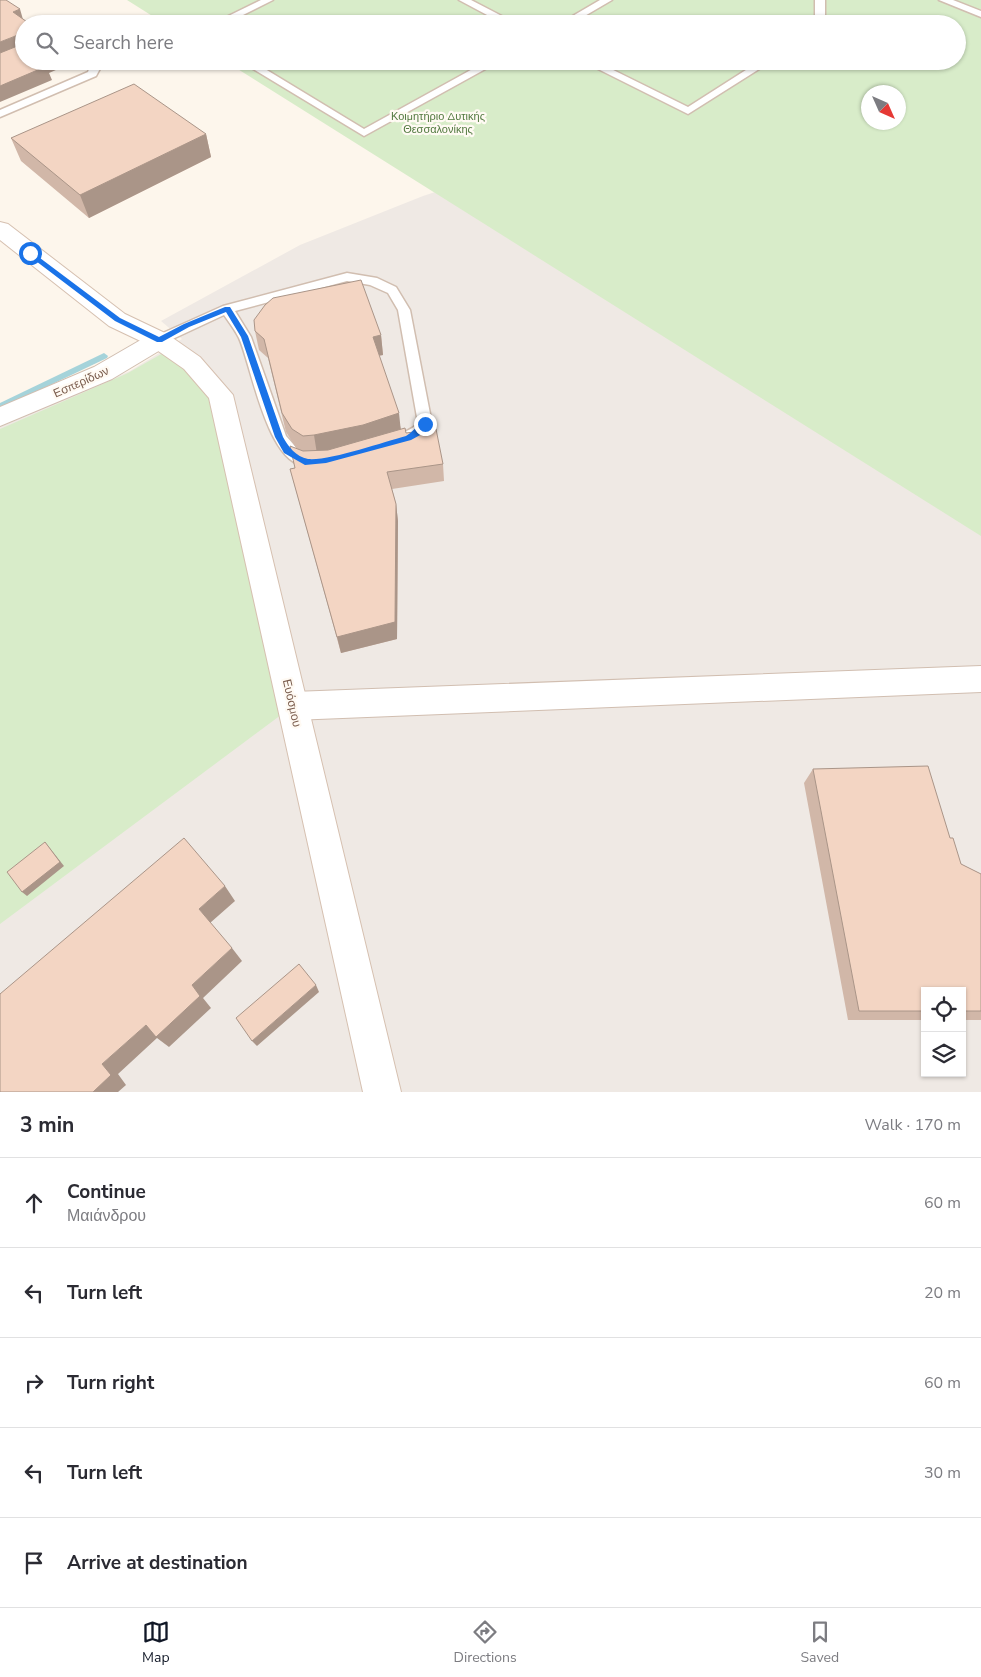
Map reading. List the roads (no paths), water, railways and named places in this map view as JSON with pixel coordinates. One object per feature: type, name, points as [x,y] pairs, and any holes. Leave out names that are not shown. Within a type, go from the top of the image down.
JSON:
[{"type":"main road","name":"Ευόσμου","points":[[0,229],[117,320],[159,340],[192,363],[221,395],[382,1092]]},
{"type":"main road","name":"Εσπερίδων","points":[[0,417],[103,373],[159,340]]},
{"type":"main road","points":[[293,706],[981,679]]},
{"type":"lane","points":[[236,15],[268,0]]},
{"type":"lane","points":[[464,0],[494,15]]},
{"type":"lane","points":[[580,15],[607,0]]},
{"type":"lane","points":[[820,0],[820,15]]},
{"type":"lane","points":[[944,0],[960,2],[981,14]]},
{"type":"lane","points":[[0,114],[92,74],[94,70]]},
{"type":"lane","points":[[260,70],[364,133],[479,70]]},
{"type":"lane","points":[[605,70],[688,111],[753,70]]},
{"type":"lane","points":[[159,340],[186,326],[227,309],[317,284],[347,277],[373,281],[392,290],[404,310],[425,424],[419,432],[409,438],[390,443]]},
{"type":"lane","points":[[227,309],[245,336],[279,437],[286,451],[305,462],[326,460]]},
{"type":"waterway","points":[[0,406],[104,356]]},
{"type":"park label","name":"Κοιμητήριο Δυτικής Θεσσαλονίκης","points":[[438,122]]}]
